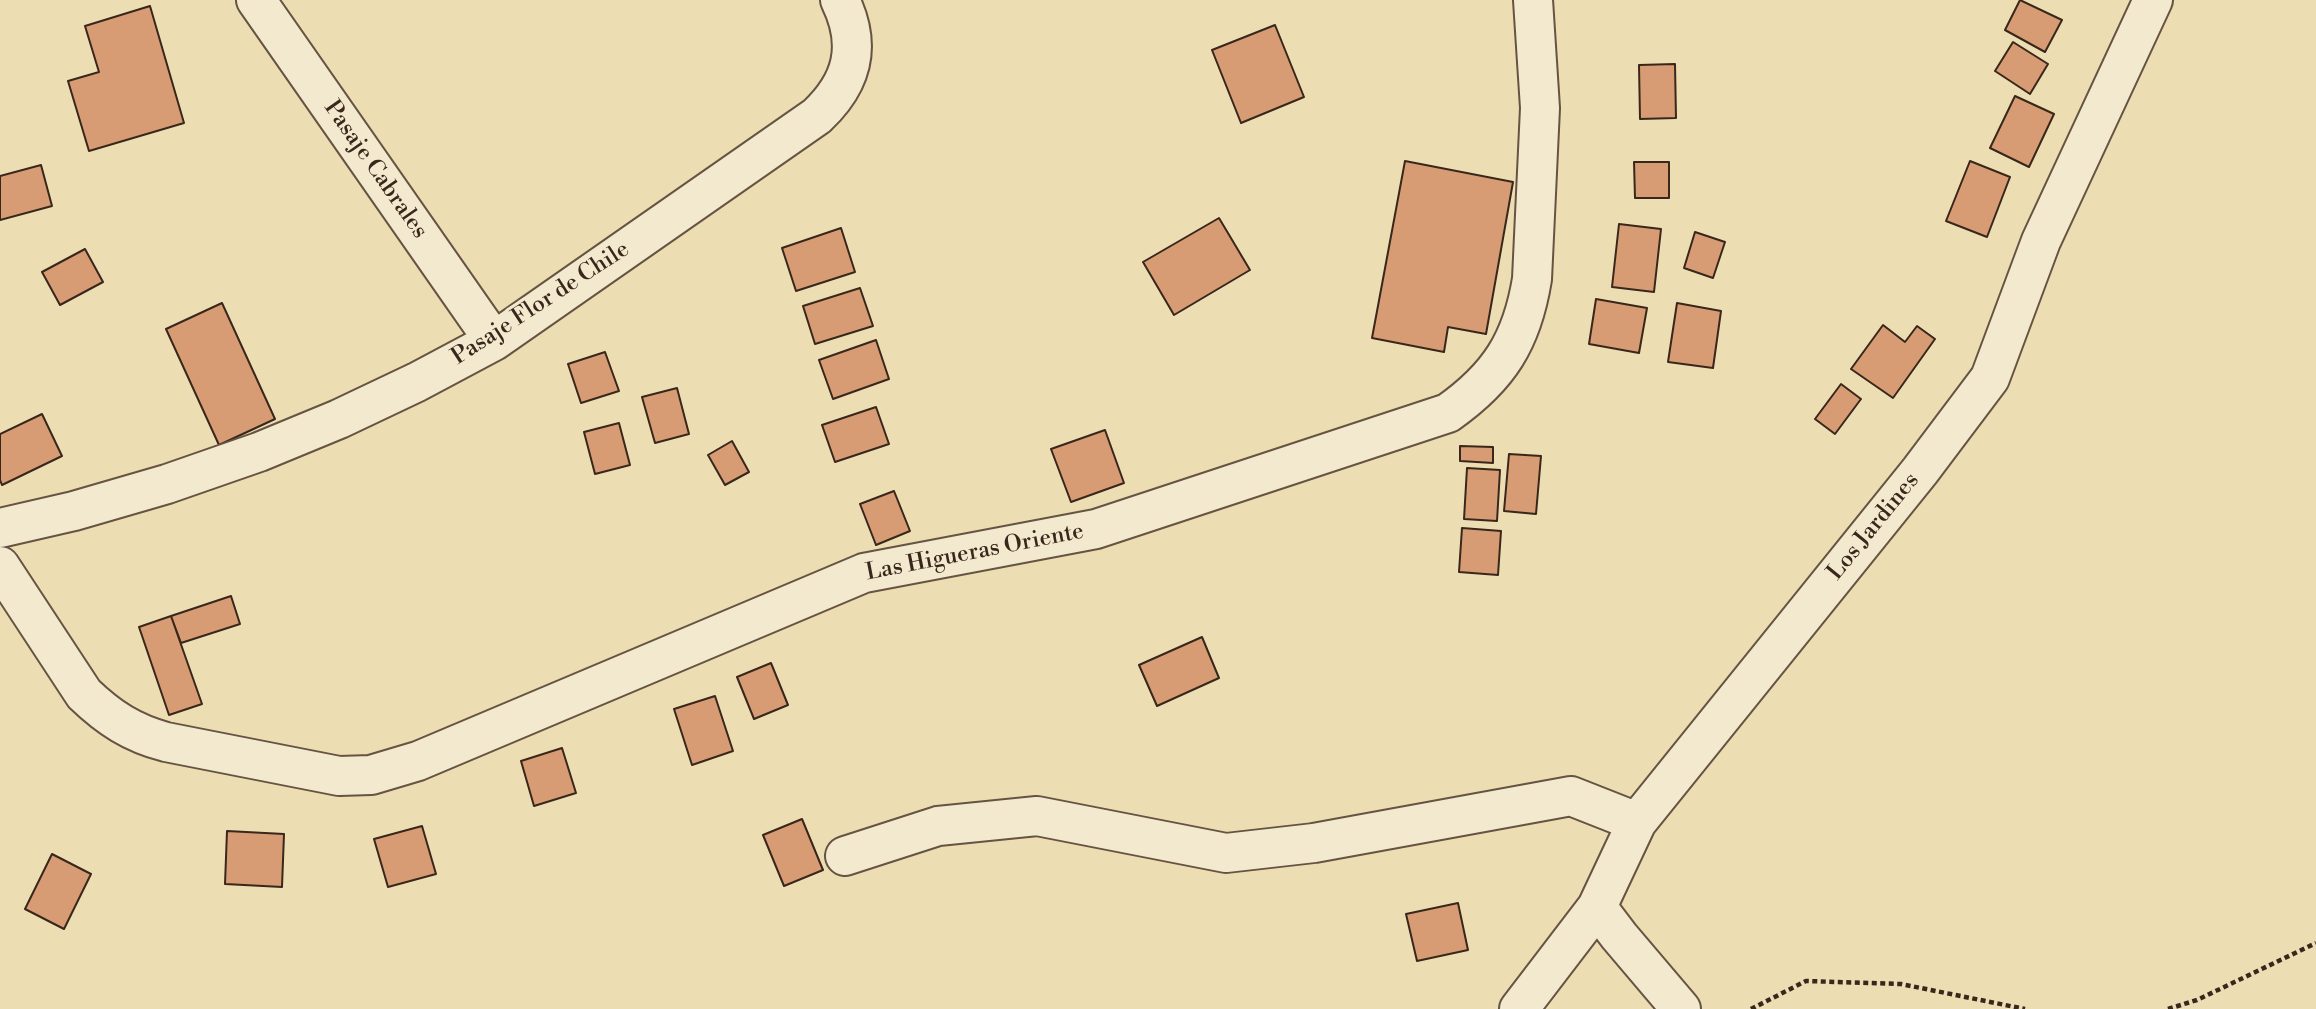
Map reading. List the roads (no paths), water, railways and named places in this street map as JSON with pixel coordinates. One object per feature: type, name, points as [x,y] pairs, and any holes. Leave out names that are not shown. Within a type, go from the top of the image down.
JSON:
[{"type":"street","name":"Pasaje Cabrales","points":[[256,0],[494,341]]},
{"type":"street","name":"Pasaje Flor de Chile","points":[[0,528],[74,511],[167,484],[259,452],[339,419],[494,341],[817,116],[831,102],[850,68],[850,26],[840,0]]},
{"type":"street","name":"Las Higueras Oriente","points":[[0,566],[84,694],[121,725],[166,743],[339,776],[370,775],[418,761],[864,573],[1096,529],[1448,413],[1471,397],[1491,377],[1520,331],[1528,305],[1532,279],[1540,108],[1533,0]]},
{"type":"street","name":"Los Jardines","points":[[1518,1009],[1597,906],[1637,822],[1920,471],[1990,378],[2041,241],[2153,0]]},
{"type":"street","points":[[845,856],[938,826],[1037,816],[1226,853],[1314,843],[1571,796],[1637,822]]},
{"type":"street","points":[[1597,906],[1681,1009]]}]
